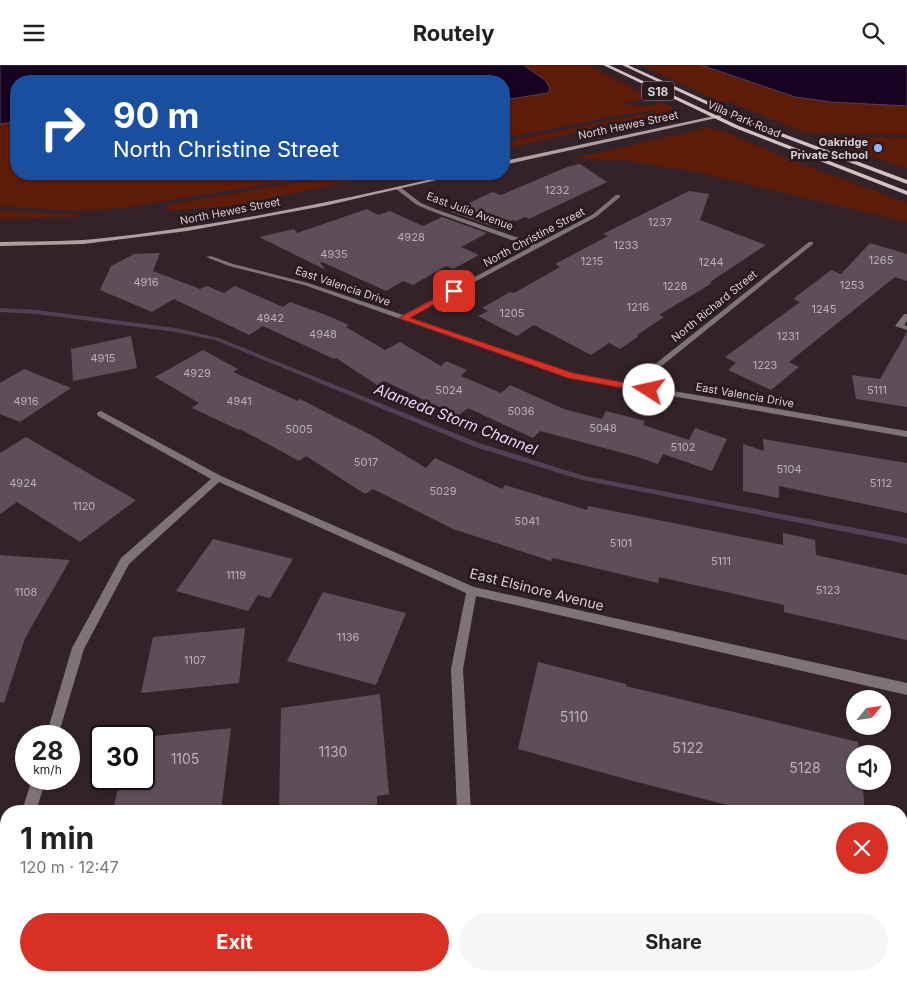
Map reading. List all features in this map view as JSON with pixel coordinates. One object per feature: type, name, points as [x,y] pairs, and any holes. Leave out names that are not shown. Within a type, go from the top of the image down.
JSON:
[{"type":"main road","name":"Villa Park Road","points":[[605,65],[712,117],[820,161],[907,193]]},
{"type":"main road","name":"Villa Park Road","points":[[624,65],[728,114],[907,182]]},
{"type":"main road","name":"North Hewes Street","points":[[510,162],[728,114]]},
{"type":"main road","name":"North Hewes Street","points":[[0,244],[92,241],[178,231],[433,180]]},
{"type":"street","name":"East Julie Avenue","points":[[398,188],[419,204],[432,210],[538,247]]},
{"type":"street","name":"North Christine Street","points":[[403,318],[594,216],[618,196]]},
{"type":"street","name":"North Richard Street","points":[[631,387],[811,243]]},
{"type":"street","name":"East Valencia Drive","points":[[209,257],[232,265],[306,284],[571,376],[907,433]]},
{"type":"street","points":[[907,316],[899,326],[907,328]]},
{"type":"street","name":"East Elsinore Avenue","points":[[101,414],[218,477],[472,591],[907,689]]},
{"type":"street","points":[[55,725],[78,648],[125,561],[218,477]]},
{"type":"street","points":[[464,805],[457,669],[472,591]]},
{"type":"street","points":[[32,805],[36,790]]},
{"type":"shaded area","points":[[0,65],[523,65],[545,80],[550,88],[548,93],[510,99],[510,75],[10,75],[10,123],[0,124]]},
{"type":"shaded area","points":[[523,65],[588,65],[651,97],[620,104],[649,106],[662,102],[678,110],[510,148],[510,141],[659,111],[633,113],[510,137],[510,99],[548,93],[529,69]]},
{"type":"shaded area","points":[[641,65],[701,65],[795,97],[831,102],[907,106],[907,135],[806,133],[727,101],[721,102]]},
{"type":"shaded area","points":[[701,65],[907,65],[907,106],[831,102],[795,97]]},
{"type":"shaded area","points":[[10,123],[10,180],[294,180],[124,208],[78,211],[0,206],[0,124]]},
{"type":"shaded area","points":[[706,128],[720,130],[798,163],[907,203],[907,222],[691,171],[617,159],[615,161],[575,158]]},
{"type":"shaded area","name":"Oakridge Private School","points":[[837,137],[907,138],[907,169],[823,140]]},
{"type":"shaded area","points":[[312,180],[357,180],[232,206],[168,211],[167,205]]},
{"type":"shaded area","points":[[0,211],[80,215],[80,217],[0,219]]},
{"type":"building","points":[[580,164],[607,182],[529,219],[525,217],[516,221],[513,220],[497,228],[451,212],[492,192],[501,195],[567,167]]},
{"type":"building","points":[[689,191],[709,194],[700,220],[766,245],[710,282],[712,283],[659,315],[664,317],[620,349],[609,343],[591,355],[534,325],[517,336],[478,316],[488,311],[482,308],[510,292],[514,293],[560,267],[555,264],[608,236],[603,234]]},
{"type":"building","points":[[367,209],[378,215],[390,211],[423,226],[442,217],[487,233],[461,247],[479,255],[453,269],[446,266],[413,285],[403,281],[386,291],[322,262],[320,263],[326,270],[259,237],[294,229],[297,233]]},
{"type":"building","points":[[870,243],[907,254],[907,281],[895,277],[789,362],[799,367],[771,390],[728,370],[736,363],[725,357],[800,302],[793,299],[831,270],[841,274]]},
{"type":"building","points":[[160,253],[153,271],[200,289],[207,286],[224,293],[235,286],[283,307],[290,302],[349,325],[346,327],[385,350],[400,342],[441,366],[446,361],[467,370],[461,376],[501,393],[510,385],[564,409],[602,419],[606,411],[645,421],[643,425],[689,440],[695,428],[727,439],[712,471],[663,454],[658,464],[540,431],[533,438],[468,408],[458,416],[384,381],[377,385],[336,358],[334,359],[263,326],[249,335],[174,299],[152,312],[100,290],[111,266],[134,254]]},
{"type":"building","points":[[907,332],[907,407],[856,399],[852,375],[880,379]]},
{"type":"building","points":[[131,336],[137,368],[73,381],[71,349]]},
{"type":"building","points":[[203,350],[238,369],[233,372],[298,401],[300,399],[371,435],[426,468],[435,458],[502,489],[505,485],[587,510],[588,506],[783,545],[783,533],[815,540],[816,555],[907,575],[907,640],[784,612],[784,605],[659,577],[658,583],[553,558],[551,561],[453,529],[373,489],[365,494],[306,456],[299,461],[240,429],[192,408],[199,403],[155,377]]},
{"type":"building","points":[[24,369],[71,388],[20,422],[0,414],[0,383]]},
{"type":"building","points":[[26,437],[136,500],[80,542],[17,502],[0,514],[0,453]]},
{"type":"building","points":[[763,439],[907,463],[907,513],[779,486],[779,498],[743,491],[743,444],[764,451]]},
{"type":"building","points":[[213,539],[293,559],[270,598],[258,595],[248,611],[176,591]]},
{"type":"building","points":[[0,555],[70,560],[25,638],[4,703],[0,702]]},
{"type":"building","points":[[323,592],[406,613],[376,685],[287,661]]},
{"type":"building","points":[[245,628],[239,683],[141,693],[153,637]]},
{"type":"building","points":[[538,662],[626,684],[626,686],[858,742],[858,745],[846,745],[846,790],[863,790],[864,805],[727,805],[518,749]]},
{"type":"building","points":[[380,694],[389,794],[377,796],[377,805],[279,805],[281,708]]},
{"type":"building","points":[[231,728],[222,805],[114,805],[118,790],[155,790],[155,736]]},
{"type":"waterway","name":"Alameda Storm Channel","points":[[0,310],[37,312],[176,330],[217,339],[477,445],[584,478],[907,541]]},
{"type":"place","name":"Oakridge Private School","points":[[878,148]]},
{"type":"route","points":[[454,291],[403,318],[571,376],[649,390]]}]
